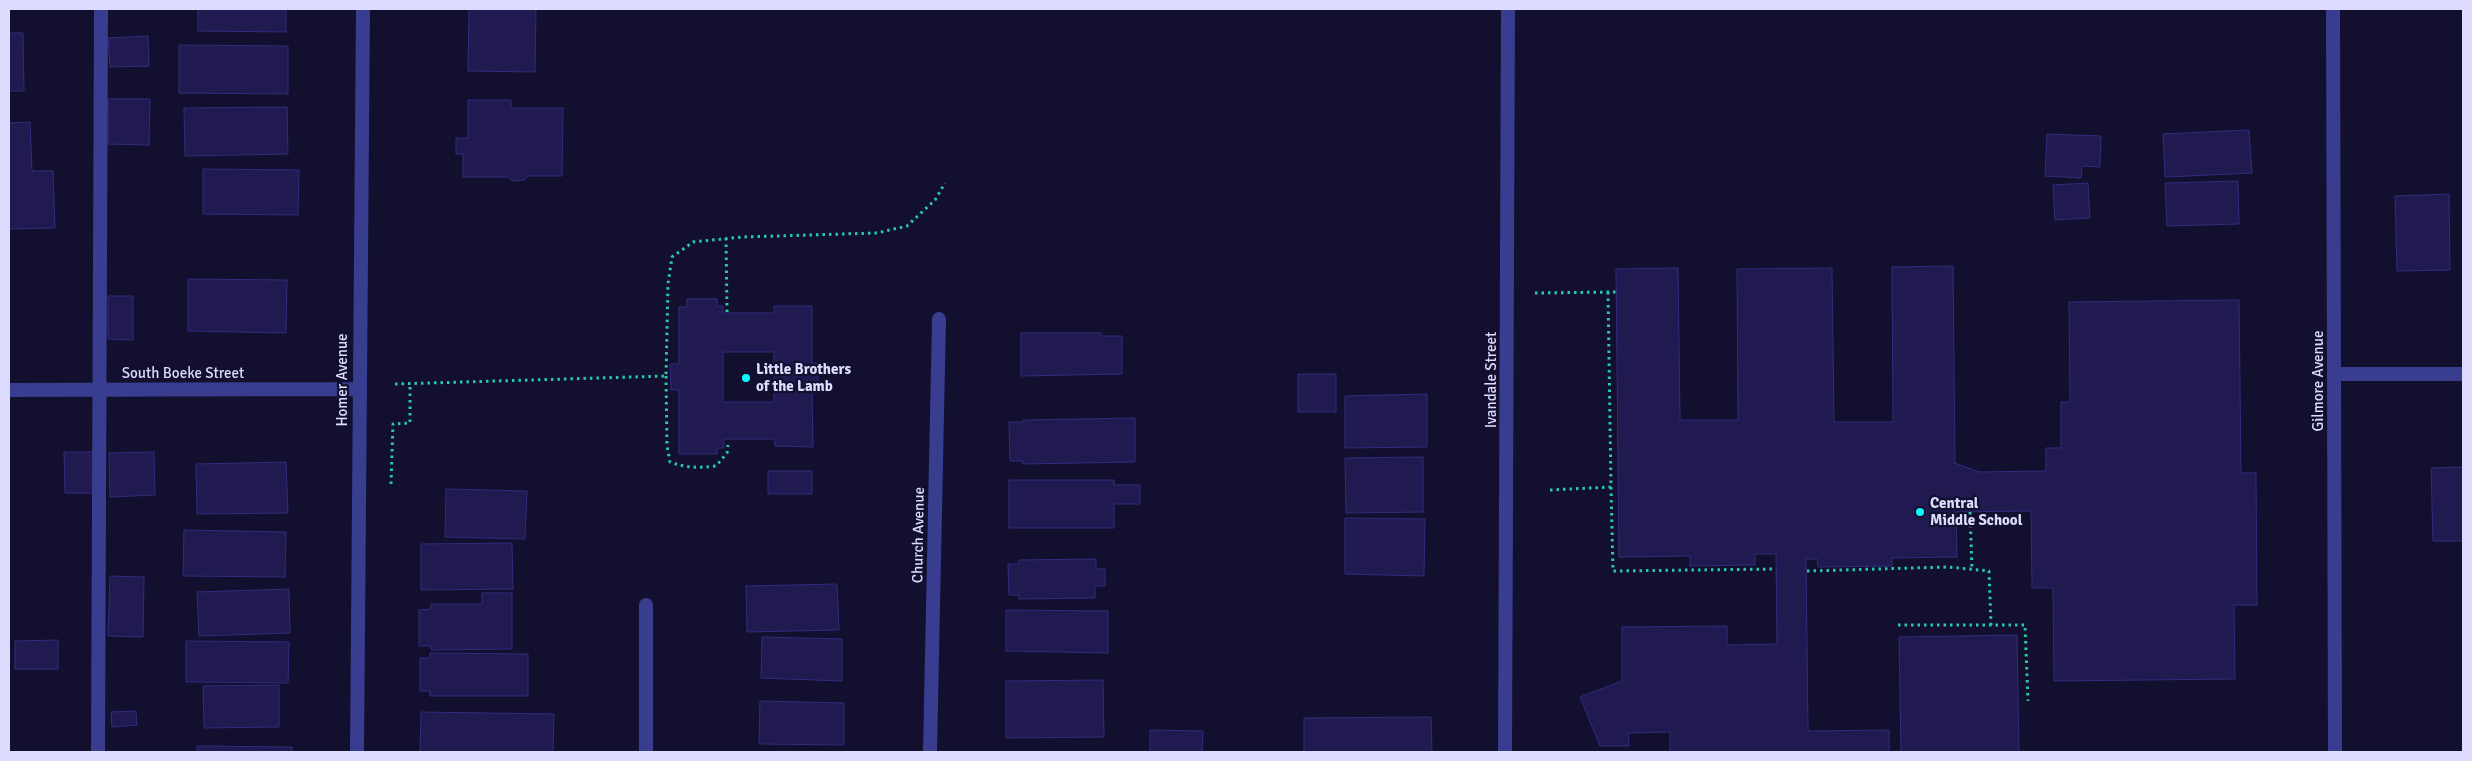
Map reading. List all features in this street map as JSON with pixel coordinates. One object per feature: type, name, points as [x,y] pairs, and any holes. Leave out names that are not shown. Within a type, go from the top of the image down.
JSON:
[{"type":"street","points":[[98,752],[101,9]]},
{"type":"street","name":"Homer Avenue","points":[[357,752],[358,389],[363,9]]},
{"type":"street","name":"Ivandale Street","points":[[1505,752],[1508,9]]},
{"type":"street","name":"Gilmore Avenue","points":[[2332,9],[2335,752]]},
{"type":"street","name":"Church Avenue","points":[[930,752],[939,319]]},
{"type":"street","points":[[2334,374],[2463,374]]},
{"type":"street","name":"South Boeke Street","points":[[9,390],[358,389]]},
{"type":"street","points":[[646,605],[646,752]]},
{"type":"path","points":[[728,445],[727,453],[716,466],[683,467],[670,462],[667,446],[666,376],[668,284],[672,257],[693,242],[726,238],[877,233],[907,226],[935,200],[945,183]]},
{"type":"path","points":[[726,238],[728,312]]},
{"type":"path","points":[[1608,292],[1613,570],[1776,569]]},
{"type":"path","points":[[1535,293],[1616,292]]},
{"type":"path","points":[[395,384],[666,376]]},
{"type":"path","points":[[391,484],[394,424],[410,424],[410,383]]},
{"type":"path","points":[[1550,490],[1611,488]]},
{"type":"path","points":[[1970,512],[1972,570]]},
{"type":"path","points":[[1807,570],[1948,567],[1989,571],[1991,624]]},
{"type":"path","points":[[1898,625],[2025,624],[2028,701]]},
{"type":"building","points":[[198,9],[286,9],[286,32],[198,31]]},
{"type":"building","points":[[469,9],[536,9],[535,72],[468,71]]},
{"type":"building","points":[[9,33],[23,33],[24,91],[9,91]]},
{"type":"building","points":[[148,36],[149,66],[110,67],[108,38]]},
{"type":"building","points":[[179,45],[288,46],[288,94],[179,93]]},
{"type":"building","points":[[108,99],[150,99],[149,145],[108,144]]},
{"type":"building","points":[[468,100],[511,100],[511,108],[563,108],[562,176],[528,176],[524,180],[512,181],[508,177],[463,177],[463,154],[456,154],[456,138],[468,138]]},
{"type":"building","points":[[287,107],[288,154],[185,156],[184,108]]},
{"type":"building","points":[[30,122],[32,171],[53,171],[55,228],[9,229],[9,123]]},
{"type":"building","points":[[2249,130],[2252,173],[2165,177],[2163,134]]},
{"type":"building","points":[[2047,134],[2101,136],[2100,167],[2082,166],[2081,178],[2045,176]]},
{"type":"building","points":[[203,169],[299,170],[298,215],[203,214]]},
{"type":"building","points":[[2238,181],[2239,224],[2167,226],[2165,183]]},
{"type":"building","points":[[2088,183],[2090,218],[2055,220],[2053,185]]},
{"type":"building","points":[[2449,194],[2450,270],[2397,271],[2395,196]]},
{"type":"building","name":"Central Middle School","points":[[1953,266],[1955,463],[1979,472],[2046,471],[2046,448],[2061,448],[2061,402],[2070,402],[2069,302],[2239,300],[2241,473],[2256,473],[2257,605],[2234,605],[2235,679],[2054,681],[2053,588],[2032,588],[2031,511],[1956,512],[1957,557],[1892,558],[1892,566],[1818,567],[1817,559],[1806,559],[1808,731],[1889,730],[1889,752],[1670,752],[1670,732],[1628,733],[1629,746],[1600,746],[1580,697],[1622,681],[1622,627],[1727,626],[1727,645],[1777,644],[1776,554],[1755,554],[1755,565],[1690,566],[1690,556],[1619,557],[1616,269],[1678,268],[1680,420],[1738,420],[1737,269],[1832,268],[1834,422],[1893,422],[1892,267]]},
{"type":"building","points":[[188,279],[287,280],[286,333],[188,331]]},
{"type":"building","points":[[108,296],[133,296],[133,340],[108,339]]},
{"type":"building","points":[[687,299],[717,299],[717,306],[723,306],[723,313],[774,313],[774,306],[812,306],[812,363],[818,363],[818,389],[812,390],[813,447],[775,446],[774,439],[724,439],[724,448],[717,448],[717,454],[679,454],[679,390],[671,390],[670,364],[679,364],[679,307],[687,307]],"holes":[[[723,352],[774,352],[774,402],[723,402]]]},
{"type":"building","points":[[1021,333],[1101,333],[1101,336],[1122,336],[1122,374],[1021,376]]},
{"type":"building","points":[[1298,374],[1336,374],[1336,412],[1298,412]]},
{"type":"building","points":[[1427,394],[1427,447],[1345,448],[1345,396]]},
{"type":"building","points":[[1135,418],[1135,462],[1023,464],[1022,461],[1010,461],[1009,422],[1023,422],[1023,420]]},
{"type":"building","points":[[64,452],[93,452],[93,493],[65,493]]},
{"type":"building","points":[[154,452],[155,495],[110,497],[109,453]]},
{"type":"building","points":[[1423,457],[1423,512],[1346,513],[1345,458]]},
{"type":"building","points":[[286,462],[288,513],[197,514],[196,464]]},
{"type":"building","points":[[2463,467],[2463,541],[2433,541],[2431,468]]},
{"type":"building","points":[[768,471],[812,471],[812,494],[768,494]]},
{"type":"building","points":[[1009,480],[1114,480],[1114,485],[1140,485],[1140,504],[1114,504],[1114,528],[1009,528]]},
{"type":"building","points":[[446,489],[527,491],[525,539],[445,537]]},
{"type":"building","points":[[1345,518],[1425,519],[1424,576],[1345,574]]},
{"type":"building","points":[[184,530],[286,532],[285,577],[183,576]]},
{"type":"building","points":[[512,543],[513,589],[421,590],[421,544]]},
{"type":"building","points":[[1096,559],[1096,569],[1105,569],[1105,586],[1095,586],[1095,598],[1019,599],[1019,595],[1009,595],[1008,564],[1019,564],[1019,560]]},
{"type":"building","points":[[110,576],[144,577],[143,637],[108,636]]},
{"type":"building","points":[[837,584],[839,630],[747,632],[746,586]]},
{"type":"building","points":[[289,589],[290,633],[199,636],[197,592]]},
{"type":"building","points":[[482,593],[512,593],[512,649],[431,650],[431,646],[419,646],[419,610],[431,609],[431,604],[482,604]]},
{"type":"building","points":[[1006,610],[1108,611],[1108,653],[1006,651]]},
{"type":"building","points":[[2017,635],[2019,752],[1901,752],[1899,637]]},
{"type":"building","points":[[762,637],[842,639],[842,681],[761,678]]},
{"type":"building","points":[[58,640],[58,669],[15,669],[15,641]]},
{"type":"building","points":[[186,641],[289,642],[288,683],[186,682]]},
{"type":"building","points":[[430,653],[528,654],[528,696],[430,696],[430,691],[420,691],[420,658],[430,658]]},
{"type":"building","points":[[1103,680],[1104,737],[1006,738],[1006,681]]},
{"type":"building","points":[[279,685],[279,727],[204,728],[203,686]]},
{"type":"building","points":[[760,701],[844,703],[844,745],[759,744]]},
{"type":"building","points":[[136,711],[137,725],[112,727],[111,712]]},
{"type":"building","points":[[421,712],[554,714],[553,752],[420,752]]},
{"type":"building","points":[[1431,717],[1432,752],[1304,752],[1304,718]]},
{"type":"building","points":[[1150,730],[1203,731],[1202,752],[1150,752]]},
{"type":"building","points":[[197,746],[292,747],[292,752],[197,752]]},
{"type":"place","name":"Little Brothers of the Lamb","points":[[746,378]]},
{"type":"place","name":"Central Middle School","points":[[1920,512]]}]
